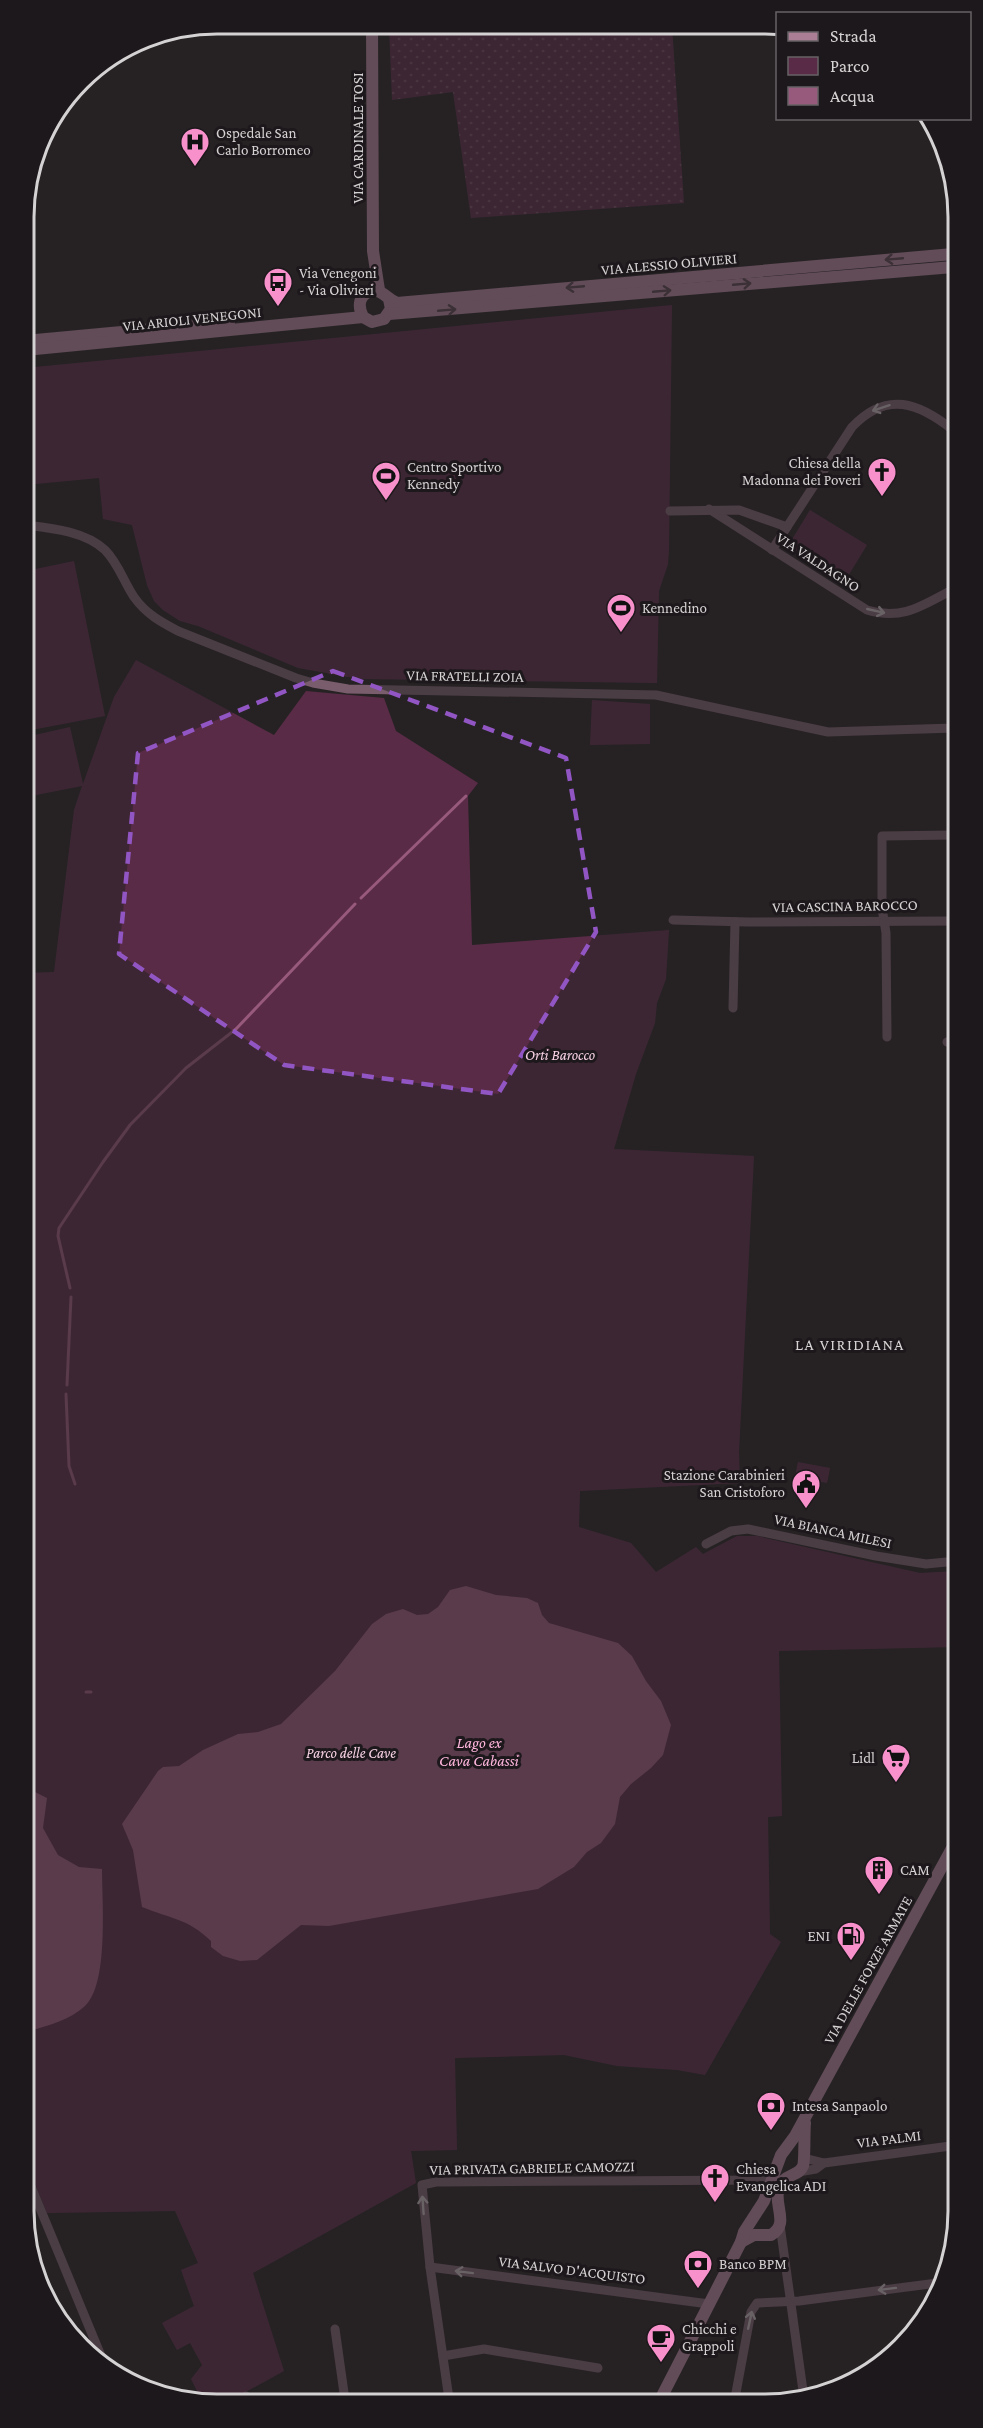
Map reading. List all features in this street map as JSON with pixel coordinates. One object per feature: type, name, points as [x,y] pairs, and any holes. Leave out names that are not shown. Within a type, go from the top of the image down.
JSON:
[{"type":"main road","name":"VIA CARDINALE TOSI","points":[[372,34],[373,291]]},
{"type":"main road","name":"VIA ALESSIO OLIVIERI","points":[[389,299],[397,303],[948,254]]},
{"type":"main road","name":"VIA ALESSIO OLIVIERI","points":[[363,317],[369,321],[380,321],[389,314],[948,267]]},
{"type":"main road","points":[[363,317],[359,303],[373,291],[389,299],[389,314]]},
{"type":"main road","name":"VIA ARIOLI VENEGONI","points":[[35,340],[342,312],[359,303]]},
{"type":"main road","name":"VIA ARIOLI VENEGONI","points":[[35,349],[363,317]]},
{"type":"main road","name":"VIA DELLE FORZE ARMATE","points":[[662,2394],[741,2242],[741,2236],[765,2194],[780,2159],[806,2116],[948,1856]]},
{"type":"main road","name":"VIA DELLE FORZE ARMATE","points":[[780,2221],[778,2190],[785,2177],[796,2173],[804,2165],[806,2116]]},
{"type":"main road","points":[[796,2173],[782,2169],[780,2159],[795,2149],[803,2157]]},
{"type":"main road","points":[[741,2242],[753,2235],[766,2236],[774,2234],[780,2221],[771,2208],[764,2207],[755,2213],[752,2223],[755,2230],[766,2236]]},
{"type":"street","points":[[772,550],[852,427],[867,413],[891,405],[913,406],[936,416],[948,426]]},
{"type":"street","name":"VIA VALDAGNO","points":[[709,509],[857,605],[876,613],[910,612],[948,592]]},
{"type":"street","points":[[669,511],[739,510],[787,527]]},
{"type":"street","points":[[732,524],[739,510]]},
{"type":"street","name":"VIA FRATELLI ZOIA","points":[[35,527],[77,534],[103,548],[113,559],[134,596],[148,614],[158,620],[178,631],[313,683],[348,688],[656,695],[828,732],[948,728]]},
{"type":"street","points":[[888,1037],[882,836],[948,835]]},
{"type":"street","name":"VIA CASCINA BAROCCO","points":[[672,920],[948,921]]},
{"type":"street","points":[[733,1008],[735,922]]},
{"type":"street","name":"VIA BIANCA MILESI","points":[[706,1544],[731,1531],[748,1529],[926,1564],[948,1562]]},
{"type":"street","name":"VIA PALMI","points":[[803,2157],[824,2163],[948,2146]]},
{"type":"street","points":[[765,2194],[760,2180],[780,2159]]},
{"type":"street","name":"VIA PALMI","points":[[796,2173],[816,2169],[824,2163]]},
{"type":"street","name":"VIA PRIVATA GABRIELE CAMOZZI","points":[[448,2394],[430,2267],[422,2185],[436,2182],[760,2180]]},
{"type":"street","points":[[34,2194],[98,2349]]},
{"type":"street","name":"VIA DELLE FORZE ARMATE","points":[[780,2221],[803,2389]]},
{"type":"street","points":[[766,2236],[784,2249]]},
{"type":"street","name":"VIA SALVO D'ACQUISTO","points":[[430,2267],[709,2304]]},
{"type":"street","points":[[736,2394],[753,2307],[760,2302],[934,2283]]},
{"type":"street","points":[[74,2324],[86,2321]]},
{"type":"street","points":[[335,2330],[344,2394]]},
{"type":"street","points":[[443,2356],[484,2349],[598,2368]]},
{"type":"highlighted area","points":[[333,671],[566,758],[596,932],[498,1094],[284,1065],[119,954],[138,753]]},
{"type":"green space","points":[[389,34],[672,34],[684,203],[471,218],[453,92],[392,100]]},
{"type":"green space","name":"Centro Sportivo Kennedy","points":[[672,305],[669,549],[668,564],[659,591],[657,683],[361,679],[298,668],[198,626],[180,621],[154,601],[147,585],[132,525],[103,519],[99,478],[35,484],[35,367]]},
{"type":"green space","points":[[810,510],[867,545],[845,581],[788,546]]},
{"type":"green space","points":[[74,561],[105,716],[35,729],[35,569]]},
{"type":"green space","name":"Parco delle Cave","points":[[136,660],[274,735],[306,691],[384,698],[396,731],[478,783],[468,796],[472,945],[669,930],[666,979],[657,1003],[655,1023],[636,1074],[614,1149],[754,1156],[739,1452],[740,1483],[580,1491],[579,1527],[631,1543],[656,1572],[696,1547],[703,1554],[737,1536],[757,1536],[920,1573],[948,1571],[948,1647],[779,1651],[782,1816],[768,1817],[770,1934],[781,1942],[705,2075],[677,2070],[617,2066],[564,2055],[455,2058],[457,2150],[411,2151],[416,2183],[253,2273],[284,2371],[242,2394],[198,2392],[191,2379],[202,2365],[190,2343],[177,2350],[162,2323],[194,2306],[181,2270],[198,2263],[175,2211],[47,2213],[34,2181],[35,973],[54,972],[74,810],[82,786],[35,795],[35,735],[70,727],[83,784],[114,697]]},
{"type":"green space","points":[[592,700],[650,704],[650,744],[590,745]]},
{"type":"green space","points":[[798,1462],[830,1468],[827,1483],[795,1477]]},
{"type":"water","name":"Lago ex Cava Cabassi","points":[[466,1586],[496,1595],[527,1598],[538,1603],[542,1615],[549,1623],[618,1643],[632,1656],[661,1701],[671,1725],[663,1755],[620,1797],[615,1824],[601,1843],[587,1852],[574,1867],[538,1889],[329,1926],[301,1925],[257,1960],[240,1961],[223,1956],[211,1947],[211,1941],[194,1928],[142,1907],[133,1850],[122,1824],[158,1771],[163,1767],[179,1766],[203,1750],[238,1734],[258,1732],[281,1724],[335,1671],[372,1624],[386,1614],[403,1609],[417,1615],[428,1614],[438,1607],[450,1590]]},
{"type":"water","points":[[34,1792],[47,1798],[43,1828],[58,1855],[79,1867],[102,1869],[103,1921],[98,1980],[93,1995],[85,2006],[59,2021],[34,2030]]},
{"type":"waterway","points":[[361,898],[466,796]]},
{"type":"waterway","points":[[70,1288],[58,1236],[59,1228],[130,1125],[186,1068],[236,1029],[355,904]]},
{"type":"waterway","points":[[67,1385],[71,1297]]},
{"type":"waterway","points":[[66,1394],[69,1466],[75,1484]]},
{"type":"waterway","points":[[86,1692],[91,1692]]},
{"type":"place","name":"Ospedale San Carlo Borromeo","points":[[195,168]]},
{"type":"place","name":"Via Venegoni - Via Olivieri","points":[[278,308]]},
{"type":"place","name":"Chiesa della Madonna dei Poveri","points":[[882,498]]},
{"type":"place","name":"Centro Sportivo Kennedy","points":[[386,502]]},
{"type":"place","name":"Kennedino","points":[[621,634]]},
{"type":"place","name":"Stazione Carabinieri San Cristoforo","points":[[806,1510]]},
{"type":"place","name":"Lidl","points":[[896,1784]]},
{"type":"place","name":"CAM","points":[[879,1896]]},
{"type":"place","name":"ENI","points":[[851,1962]]},
{"type":"place","name":"Intesa Sanpaolo","points":[[771,2132]]},
{"type":"place","name":"Chiesa Evangelica ADI","points":[[715,2204]]},
{"type":"place","name":"Banco BPM","points":[[698,2290]]},
{"type":"place","name":"Chicchi e Grappoli","points":[[661,2364]]},
{"type":"district","name":"LA VIRIDIANA","points":[[850,1344]]},
{"type":"park label","name":"Orti Barocco","points":[[560,1055]]}]
